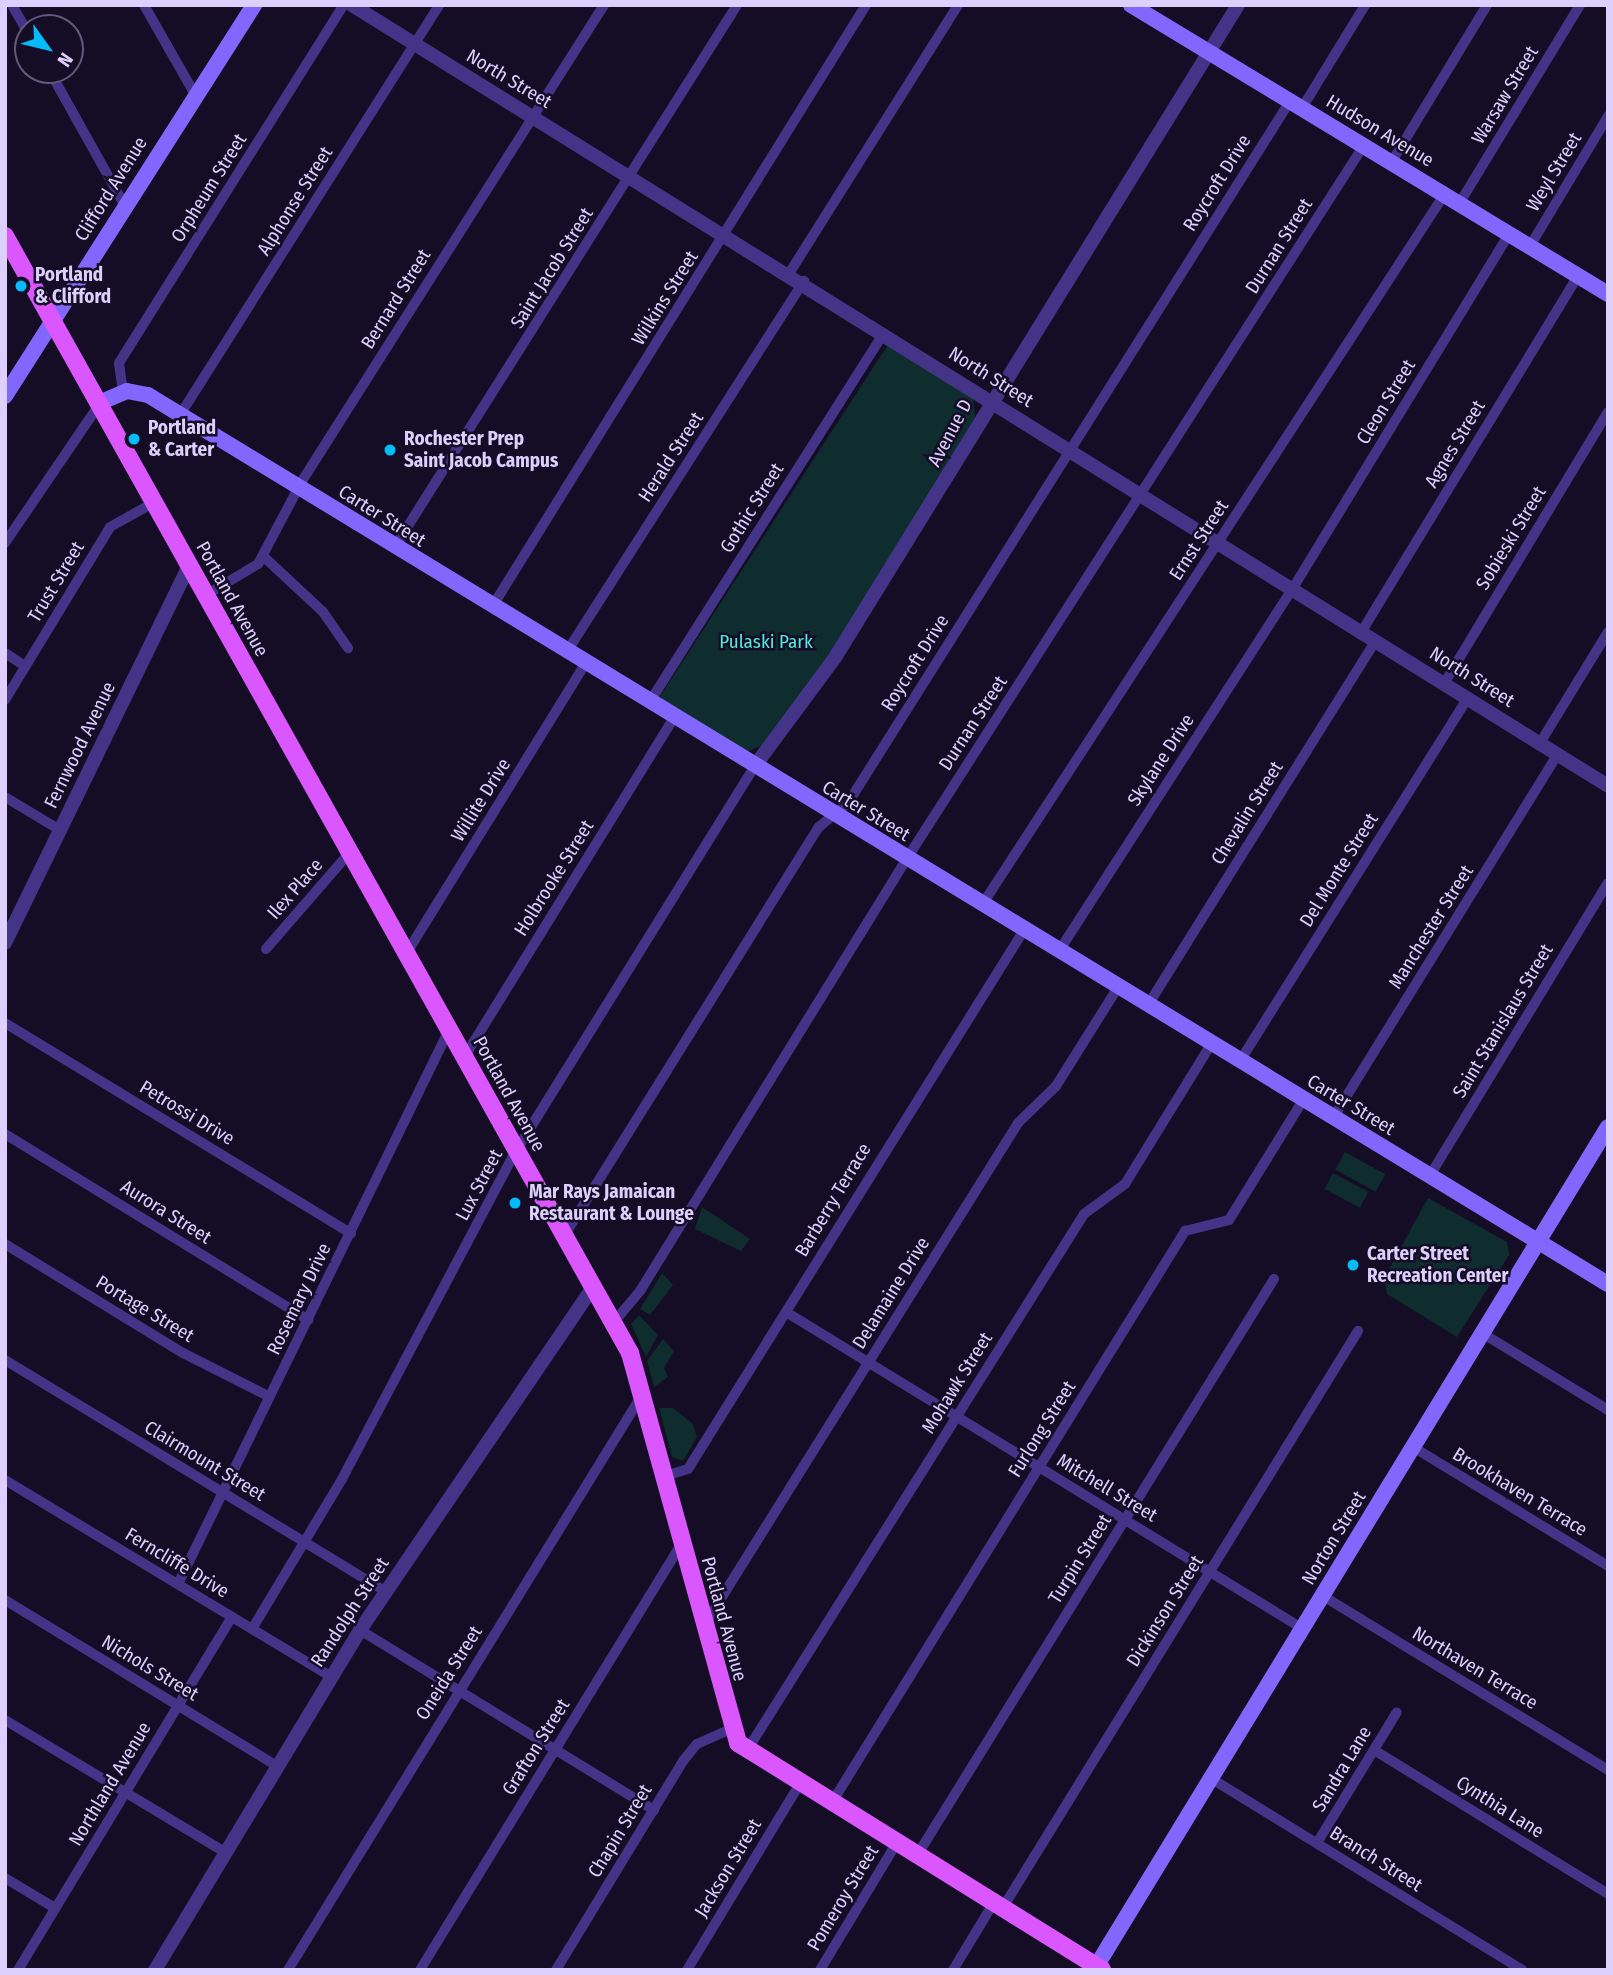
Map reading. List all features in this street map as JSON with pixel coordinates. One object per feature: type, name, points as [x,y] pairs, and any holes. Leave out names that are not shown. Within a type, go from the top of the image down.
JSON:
[{"type":"main road","name":"Clifford Avenue","points":[[5,396],[254,5]]},
{"type":"main road","name":"Hudson Avenue","points":[[1131,5],[1608,294]]},
{"type":"main road","name":"Portland Avenue","points":[[5,236],[101,402],[189,565],[614,1322],[642,1395],[731,1728],[746,1752],[1098,1969]]},
{"type":"main road","points":[[101,402],[123,392]]},
{"type":"main road","name":"Carter Street","points":[[123,392],[144,393],[832,815],[1608,1284]]},
{"type":"main road","name":"Norton Street","points":[[1098,1969],[1538,1241],[1602,1149],[1608,1126]]},
{"type":"street","points":[[144,5],[196,96]]},
{"type":"street","name":"Orpheum Street","points":[[123,392],[119,363],[344,5]]},
{"type":"street","name":"North Street","points":[[352,5],[790,272],[1608,786]]},
{"type":"street","name":"Alphonse Street","points":[[180,415],[439,5]]},
{"type":"street","name":"Bernard Street","points":[[206,595],[252,570],[264,556],[300,490],[604,5]]},
{"type":"street","name":"Saint Jacob Street","points":[[394,548],[737,5]]},
{"type":"street","name":"Wilkins Street","points":[[492,607],[866,5]]},
{"type":"street","points":[[790,272],[958,5]]},
{"type":"street","name":"Avenue D","points":[[754,767],[836,656],[943,488],[990,399],[1238,5]]},
{"type":"street","name":"Roycroft Drive","points":[[564,1236],[818,827],[848,803],[1070,448],[1365,5]]},
{"type":"street","points":[[1391,163],[1488,5]]},
{"type":"street","name":"Warsaw Street","points":[[1459,204],[1580,5]]},
{"type":"street","points":[[57,84],[125,205]]},
{"type":"street","name":"Weyl Street","points":[[1530,246],[1608,116]]},
{"type":"street","name":"Durnan Street","points":[[614,1322],[640,1291],[906,860],[1364,145]]},
{"type":"street","name":"Ernst Street","points":[[982,905],[1444,195]]},
{"type":"street","name":"Cleon Street","points":[[1293,588],[1509,233]]},
{"type":"street","name":"Agnes Street","points":[[1362,631],[1578,276]]},
{"type":"street","name":"Herald Street","points":[[566,653],[804,281]]},
{"type":"street","name":"Gothic Street","points":[[649,703],[884,332]]},
{"type":"street","points":[[5,543],[101,402]]},
{"type":"street","name":"Sobieski Street","points":[[1445,682],[1608,412]]},
{"type":"street","name":"Trust Street","points":[[5,700],[110,527],[155,502]]},
{"type":"street","points":[[264,556],[323,612],[348,649]]},
{"type":"street","name":"Fernwood Avenue","points":[[5,943],[189,565]]},
{"type":"street","name":"Skylane Drive","points":[[1059,951],[1293,588]]},
{"type":"street","points":[[1540,743],[1608,632]]},
{"type":"street","name":"Chevalin Street","points":[[1148,1005],[1376,640]]},
{"type":"street","points":[[5,653],[25,666]]},
{"type":"street","name":"Willite Drive","points":[[406,954],[585,664]]},
{"type":"street","name":"Del Monte Street","points":[[1240,1061],[1468,697]]},
{"type":"street","name":"Holbrooke Street","points":[[465,1056],[674,718]]},
{"type":"street","name":"Manchester Street","points":[[1333,1118],[1558,754]]},
{"type":"street","name":"Lux Street","points":[[252,1629],[304,1543],[516,1151],[754,767]]},
{"type":"street","points":[[5,797],[60,830]]},
{"type":"street","name":"Ilex Place","points":[[266,949],[350,852]]},
{"type":"street","name":"Saint Stanislaus Street","points":[[1429,1177],[1608,883]]},
{"type":"street","name":"Barberry Terrace","points":[[665,1476],[688,1469],[1024,930]]},
{"type":"street","name":"Delamaine Drive","points":[[704,1627],[1018,1123],[1056,1086],[1118,987]]},
{"type":"street","name":"Petrossi Drive","points":[[5,1023],[351,1233]]},
{"type":"street","name":"Rosemary Drive","points":[[178,1584],[449,1030]]},
{"type":"street","name":"Mohawk Street","points":[[746,1752],[1084,1214],[1125,1184],[1211,1045]]},
{"type":"street","name":"Furlong Street","points":[[831,1804],[1185,1231],[1229,1220],[1303,1100]]},
{"type":"street","name":"Aurora Street","points":[[5,1133],[308,1320]]},
{"type":"street","name":"Portage Street","points":[[5,1244],[183,1353],[270,1397]]},
{"type":"street","name":"Turpin Street","points":[[916,1857],[1274,1279]]},
{"type":"street","name":"Randolph Street","points":[[155,1970],[360,1630],[594,1286]]},
{"type":"street","name":"Mitchell Street","points":[[786,1312],[1303,1629]]},
{"type":"street","name":"Dickinson Street","points":[[953,1970],[997,1906],[1210,1572],[1358,1331]]},
{"type":"street","points":[[1482,1333],[1608,1410]]},
{"type":"street","name":"Clairmount Street","points":[[5,1360],[386,1592]]},
{"type":"street","name":"Oneida Street","points":[[288,1970],[642,1395]]},
{"type":"street","name":"Brookhaven Terrace","points":[[1413,1447],[1608,1566]]},
{"type":"street","name":"Ferncliffe Drive","points":[[5,1480],[331,1677]]},
{"type":"street","name":"Grafton Street","points":[[420,1970],[682,1543]]},
{"type":"street","name":"Northaven Terrace","points":[[1323,1595],[1608,1770]]},
{"type":"street","name":"Nichols Street","points":[[5,1600],[277,1766]]},
{"type":"street","name":"Northland Avenue","points":[[18,1970],[232,1617]]},
{"type":"street","points":[[360,1630],[654,1810]]},
{"type":"street","name":"Sandra Lane","points":[[1317,1843],[1397,1712]]},
{"type":"street","points":[[5,1720],[225,1852]]},
{"type":"street","name":"Chapin Street","points":[[556,1970],[697,1744],[731,1728]]},
{"type":"street","name":"Cynthia Lane","points":[[1374,1750],[1608,1894]]},
{"type":"street","name":"Branch Street","points":[[1212,1779],[1522,1970]]},
{"type":"street","name":"Jackson Street","points":[[687,1970],[799,1785]]},
{"type":"street","name":"Pomeroy Street","points":[[820,1970],[896,1844]]},
{"type":"street","points":[[5,1878],[55,1908]]},
{"type":"green space","name":"Pulaski Park","points":[[889,343],[973,396],[975,418],[812,684],[763,745],[747,752],[659,698]]},
{"type":"green space","points":[[1345,1152],[1385,1174],[1376,1192],[1335,1169]]},
{"type":"green space","points":[[1333,1173],[1368,1192],[1360,1208],[1325,1189]]},
{"type":"green space","points":[[1428,1198],[1507,1242],[1509,1255],[1457,1337],[1387,1294],[1384,1278]]},
{"type":"green space","points":[[702,1207],[750,1239],[741,1251],[695,1229]]},
{"type":"green space","points":[[662,1273],[673,1285],[650,1315],[640,1309]]},
{"type":"green space","points":[[639,1315],[658,1335],[646,1357],[631,1324]]},
{"type":"green space","points":[[663,1339],[674,1351],[664,1368],[668,1377],[654,1387],[647,1361]]},
{"type":"green space","points":[[659,1408],[673,1408],[693,1424],[697,1437],[683,1461],[672,1457]]},
{"type":"place","name":"Portland & Clifford","points":[[21,286]]},
{"type":"place","name":"Portland & Carter","points":[[134,439]]},
{"type":"place","name":"Rochester Prep Saint Jacob Campus","points":[[390,450]]},
{"type":"place","name":"Mar Rays Jamaican Restaurant & Lounge","points":[[515,1203]]},
{"type":"place","name":"Carter Street Recreation Center","points":[[1353,1265]]}]
